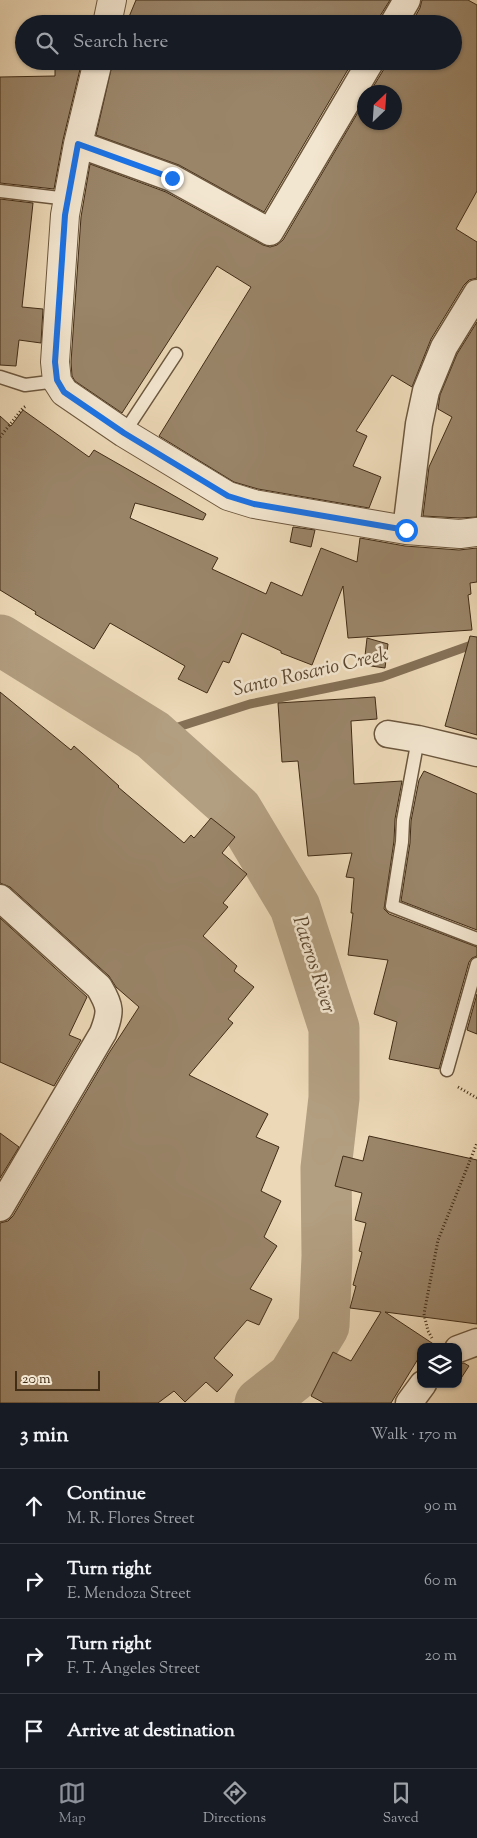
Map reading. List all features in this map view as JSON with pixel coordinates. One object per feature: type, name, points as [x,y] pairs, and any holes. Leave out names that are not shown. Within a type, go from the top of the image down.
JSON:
[{"type":"street","points":[[109,15],[112,0]]},
{"type":"street","points":[[398,15],[407,0]]},
{"type":"street","points":[[96,70],[78,144],[64,224],[55,362],[60,386],[124,433],[228,496],[254,504],[406,530],[460,534],[477,532]]},
{"type":"street","points":[[78,144],[172,178],[270,232],[366,70]]},
{"type":"street","points":[[406,530],[419,424],[426,391],[444,347],[477,293]]},
{"type":"street","points":[[388,734],[477,753]]},
{"type":"street","points":[[0,898],[99,987],[106,999],[110,1015],[103,1033],[0,1208]]},
{"type":"street","points":[[462,1348],[477,1342]]},
{"type":"street","points":[[409,1403],[420,1388]]},
{"type":"lane","points":[[0,191],[68,199]]},
{"type":"lane","points":[[124,433],[176,354]]},
{"type":"lane","points":[[0,377],[25,385],[60,386]]},
{"type":"lane","points":[[418,739],[403,820],[402,842],[392,906],[477,939]]},
{"type":"lane","points":[[447,1070],[477,964]]},
{"type":"path","points":[[0,437],[23,408],[60,386]]},
{"type":"path","points":[[433,1339],[428,1331],[424,1314],[438,1240],[477,1143]]},
{"type":"building","points":[[136,0],[390,0],[381,15],[130,15]]},
{"type":"building","points":[[422,0],[468,0],[477,5],[477,191],[456,229],[477,242],[477,278],[469,280],[464,285],[431,339],[412,387],[392,375],[356,431],[367,436],[353,466],[381,477],[369,508],[258,489],[234,482],[159,436],[251,287],[217,266],[122,413],[75,381],[72,376],[71,362],[81,217],[90,164],[166,192],[263,245],[270,247],[277,245],[283,240],[357,114],[357,130],[402,130],[402,85],[374,85],[383,70],[462,70],[462,15],[416,15]]},
{"type":"building","points":[[55,70],[80,70],[63,140],[54,189],[0,183],[0,77],[55,76]]},
{"type":"building","points":[[111,70],[348,70],[264,212],[179,165],[96,135]]},
{"type":"building","points":[[0,199],[33,203],[22,307],[43,309],[41,343],[19,340],[16,366],[0,365]]},
{"type":"building","points":[[477,322],[477,517],[423,516],[429,467],[452,417],[438,409],[440,395],[457,354]]},
{"type":"building","points":[[23,410],[89,457],[94,450],[206,514],[203,520],[135,503],[130,518],[218,558],[212,569],[266,594],[271,582],[302,596],[321,548],[357,562],[360,538],[405,546],[459,550],[477,548],[477,582],[470,583],[471,594],[468,595],[472,630],[348,638],[343,586],[312,665],[281,653],[281,651],[242,633],[229,663],[223,661],[207,693],[178,679],[185,666],[110,623],[94,649],[35,614],[36,612],[0,590],[0,416],[11,426]]},
{"type":"building","points":[[293,527],[315,530],[311,547],[290,542]]},
{"type":"building","points":[[470,636],[477,637],[477,735],[445,726]]},
{"type":"building","points":[[367,638],[388,644],[385,668],[364,665]]},
{"type":"building","points":[[0,692],[71,750],[74,746],[118,787],[184,843],[191,835],[194,838],[211,818],[235,837],[222,853],[247,874],[223,903],[228,907],[203,936],[237,966],[234,971],[254,987],[228,1019],[233,1023],[189,1075],[268,1114],[256,1137],[279,1147],[261,1191],[281,1201],[264,1237],[277,1246],[250,1289],[272,1299],[259,1325],[247,1320],[214,1358],[233,1375],[217,1392],[206,1382],[185,1402],[174,1391],[158,1403],[0,1403],[0,1223],[8,1221],[13,1216],[109,1053],[139,1007],[116,987],[109,976],[10,887],[0,883]]},
{"type":"building","points":[[375,697],[377,719],[351,721],[354,784],[402,781],[395,819],[394,841],[384,909],[389,914],[477,947],[477,956],[469,962],[439,1069],[389,1059],[397,1022],[374,1014],[388,960],[348,955],[353,913],[351,913],[354,878],[346,877],[352,853],[308,856],[298,761],[282,762],[278,703]]},
{"type":"building","points":[[424,771],[477,794],[477,930],[401,901],[410,843],[411,821],[419,780]]},
{"type":"building","points":[[0,918],[87,997],[69,1035],[81,1040],[54,1086],[0,1062]]},
{"type":"building","points":[[477,994],[477,1034],[467,1030]]},
{"type":"building","points":[[0,1133],[19,1147],[0,1178]]},
{"type":"building","points":[[369,1136],[477,1160],[477,1324],[385,1312],[432,1343],[417,1343],[417,1361],[391,1403],[324,1403],[311,1396],[333,1352],[351,1361],[381,1312],[350,1308],[356,1286],[353,1285],[362,1252],[359,1251],[366,1223],[355,1220],[362,1193],[335,1186],[343,1156],[363,1161]]},
{"type":"building","points":[[462,1363],[469,1366],[462,1377]]},
{"type":"waterway","name":"Pateros River","points":[[0,640],[153,735],[237,810],[295,907],[334,1028],[334,1098],[326,1168],[327,1256],[324,1326],[293,1377],[260,1403]]},
{"type":"waterway","name":"Santo Rosario Creek","points":[[153,735],[250,704],[382,677],[477,643]]},
{"type":"route","points":[[172,178],[78,144],[65,215],[55,362],[57,380],[64,392],[124,433],[228,496],[254,504],[406,530]]}]
